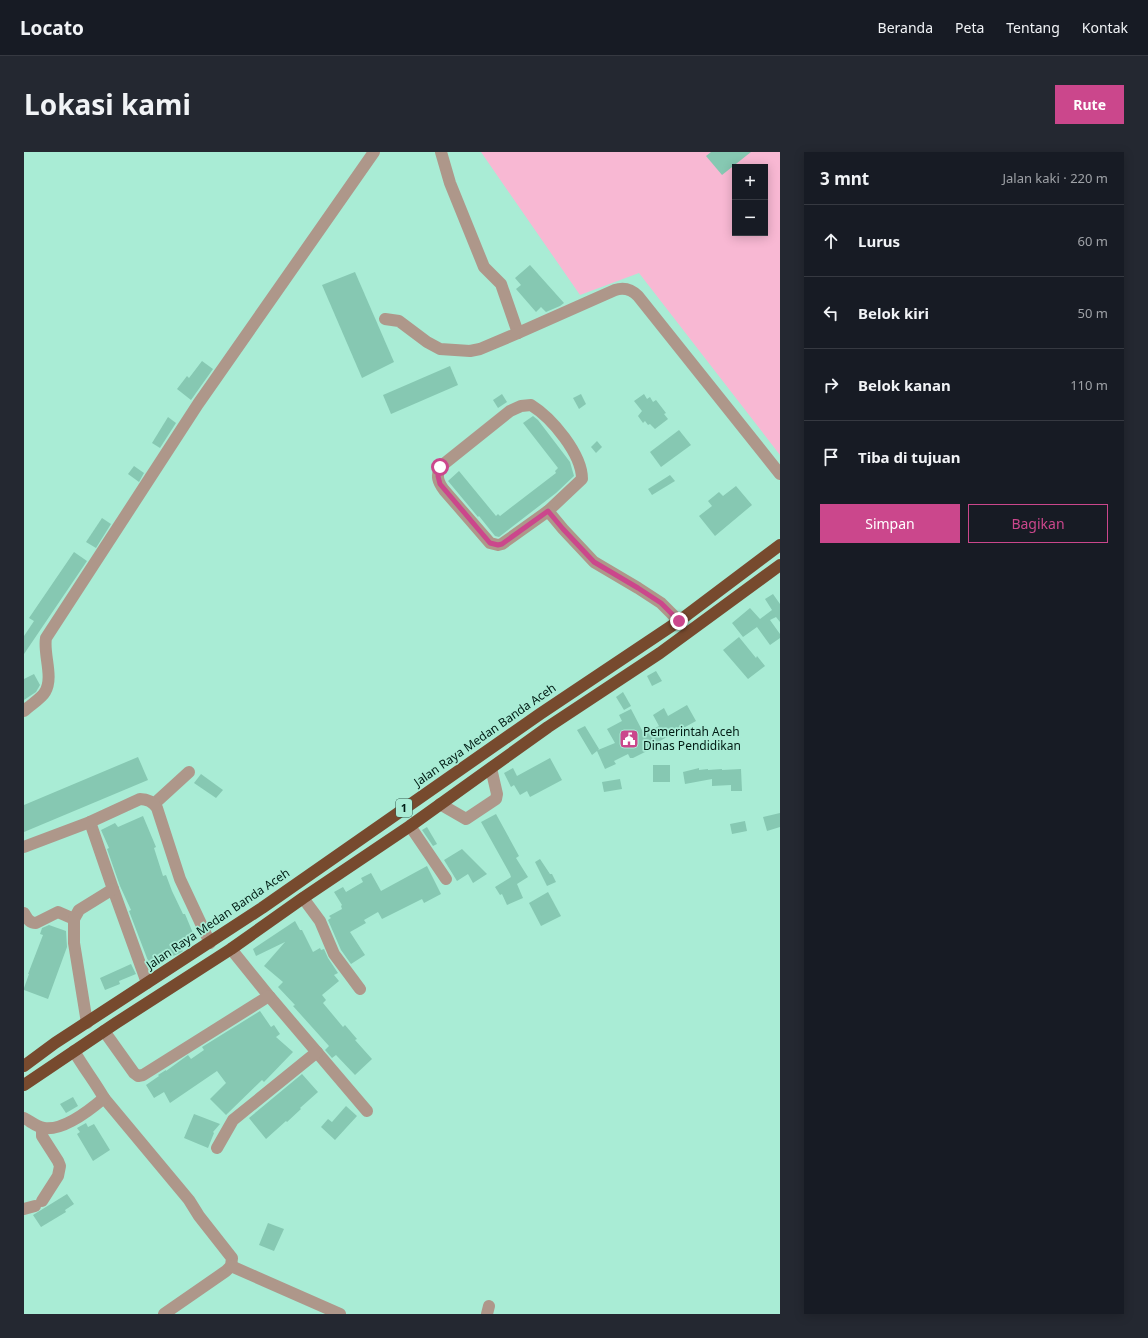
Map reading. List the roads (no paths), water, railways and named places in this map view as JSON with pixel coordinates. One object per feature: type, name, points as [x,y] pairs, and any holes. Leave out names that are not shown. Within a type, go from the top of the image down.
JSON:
[{"type":"highway","name":"Jalan Raya Medan Banda Aceh","points":[[24,1066],[147,983],[210,943],[540,714],[679,621],[780,545]]},
{"type":"highway","name":"1","points":[[24,1085],[116,1023],[231,949],[303,898],[410,826],[548,727],[660,653],[780,564]]},
{"type":"highway","points":[[540,714],[548,727]]},
{"type":"highway","points":[[352,845],[362,858]]},
{"type":"highway","points":[[107,1010],[116,1023]]},
{"type":"street","points":[[24,711],[45,692],[48,685],[46,638],[198,404],[374,152]]},
{"type":"street","points":[[441,152],[450,183],[484,267],[501,284],[518,333]]},
{"type":"street","points":[[385,319],[399,321],[427,342],[440,349],[470,351],[480,349],[615,290],[621,288],[633,291],[780,474]]},
{"type":"street","points":[[522,406],[531,406],[541,411],[569,444],[582,470],[582,479],[548,511],[502,544],[490,543],[444,490],[440,484],[438,472],[440,467],[510,411],[522,406]]},
{"type":"street","points":[[548,511],[594,562],[661,603],[679,621]]},
{"type":"street","points":[[440,804],[466,819],[495,801],[497,794],[491,768]]},
{"type":"street","points":[[154,804],[189,772]]},
{"type":"street","points":[[24,847],[90,822],[140,799],[144,799],[154,804],[159,814],[180,879],[210,943]]},
{"type":"street","points":[[90,822],[147,983]]},
{"type":"street","points":[[410,826],[446,879]]},
{"type":"street","points":[[87,1023],[74,943],[74,919],[79,910],[113,889]]},
{"type":"street","points":[[303,898],[320,921],[334,954],[360,988]]},
{"type":"street","points":[[24,913],[32,923],[36,923],[58,912],[74,919]]},
{"type":"street","points":[[231,949],[367,1111]]},
{"type":"street","points":[[104,1031],[134,1073],[138,1076],[143,1075],[269,996]]},
{"type":"street","points":[[74,1051],[81,1064],[96,1083],[104,1098],[189,1200],[198,1216],[232,1258],[231,1266],[226,1271],[164,1314]]},
{"type":"street","points":[[217,1148],[234,1120],[317,1052]]},
{"type":"street","points":[[24,1118],[42,1128],[61,1126],[90,1110],[104,1098]]},
{"type":"street","points":[[34,1205],[58,1176],[60,1166],[58,1160],[42,1136],[42,1128]]},
{"type":"street","points":[[231,1266],[340,1314]]},
{"type":"place","name":"Pemerintah Aceh Dinas Pendidikan","points":[[629,739]]}]
